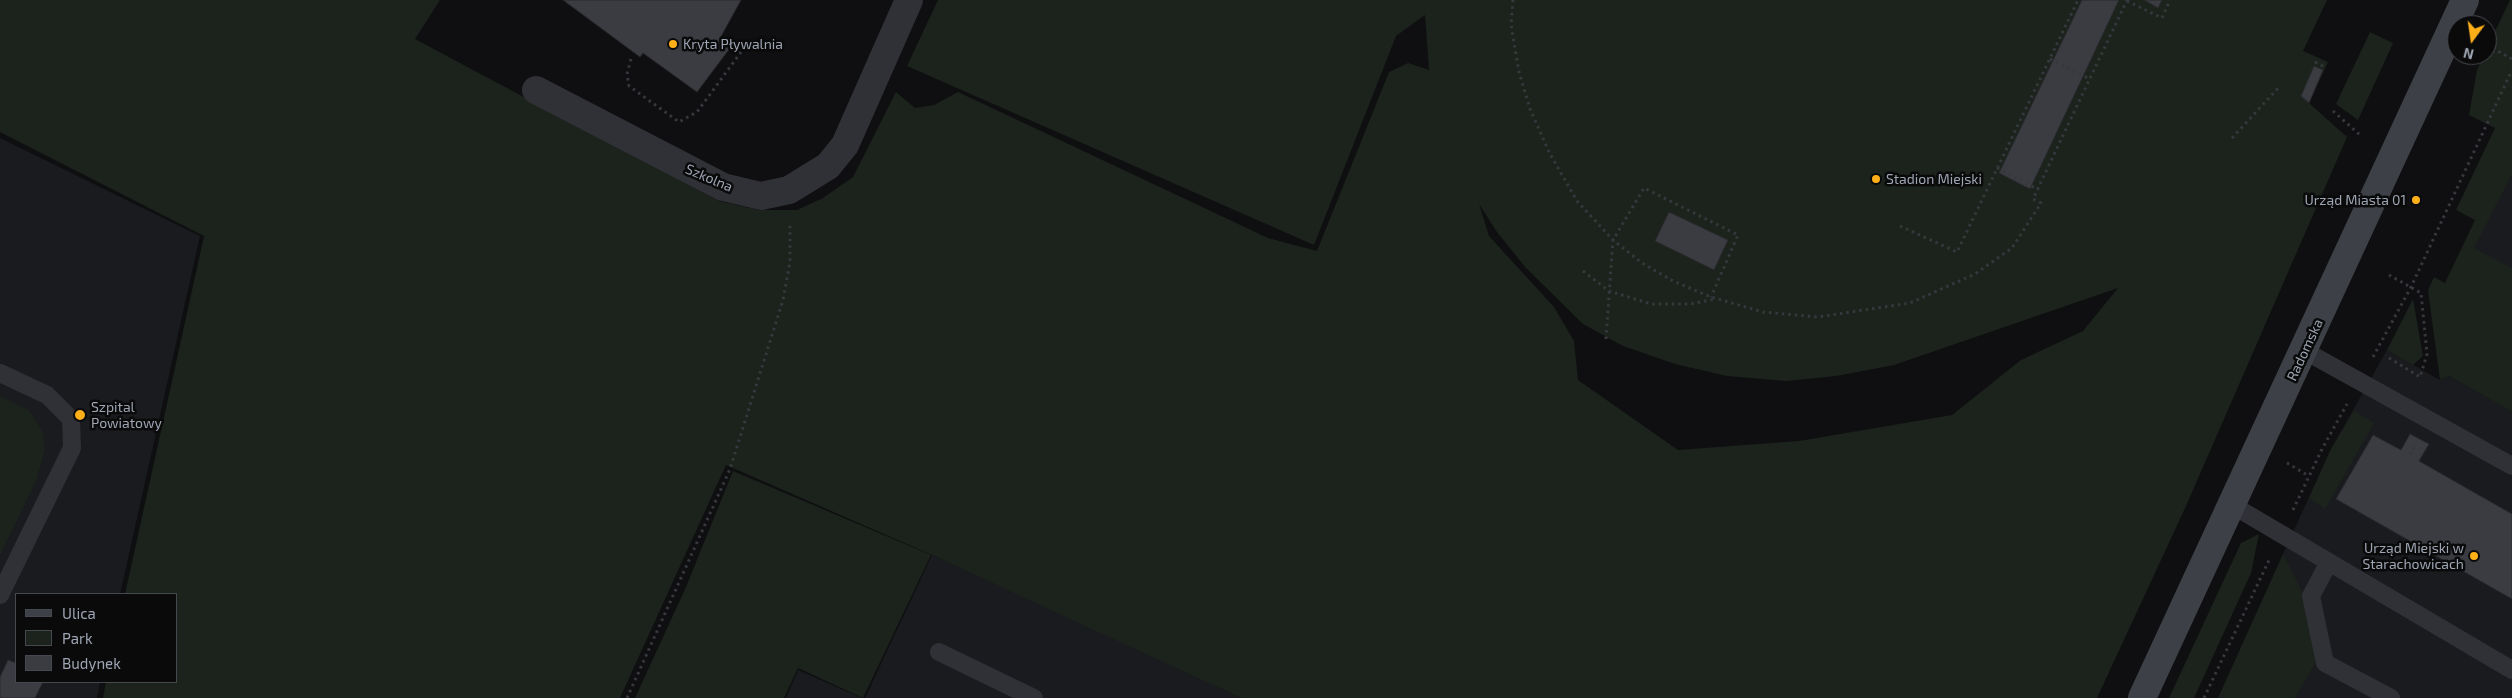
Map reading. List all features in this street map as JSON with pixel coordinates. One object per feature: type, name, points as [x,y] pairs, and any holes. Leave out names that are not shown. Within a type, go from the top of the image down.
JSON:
[{"type":"street","name":"Szkolna","points":[[536,90],[723,187],[761,196],[789,190],[828,166],[845,145],[908,0]]},
{"type":"street","name":"Radomska","points":[[2142,698],[2305,351],[2465,0]]},
{"type":"lane","points":[[2305,351],[2512,466]]},
{"type":"lane","points":[[0,373],[47,395],[71,419],[72,448],[0,596]]},
{"type":"lane","points":[[2232,505],[2512,670]]},
{"type":"lane","points":[[2329,562],[2311,596],[2325,663],[2391,698]]},
{"type":"lane","points":[[939,652],[1034,698]]},
{"type":"path","points":[[1513,0],[1511,24],[1518,72],[1530,109],[1549,152],[1577,201],[1613,240],[1673,281],[1716,299],[1764,312],[1818,316],[1910,303],[1975,274],[2012,248],[2041,203],[2033,199],[2037,189],[2127,0],[2162,18],[2170,0]]},
{"type":"path","points":[[1900,226],[1957,252],[2078,0]]},
{"type":"path","points":[[2497,51],[2512,59]]},
{"type":"path","points":[[631,59],[626,74],[629,86],[679,122],[697,112],[741,52]]},
{"type":"path","points":[[2050,59],[2090,79]]},
{"type":"path","points":[[2316,62],[2325,67]]},
{"type":"path","points":[[2298,501],[2411,287],[2512,70]]},
{"type":"path","points":[[2232,138],[2280,86]]},
{"type":"path","points":[[2333,111],[2360,135]]},
{"type":"path","points":[[1996,168],[2037,189]]},
{"type":"path","points":[[1606,339],[1613,240],[1644,188],[1738,236],[1711,297]]},
{"type":"path","points":[[627,698],[730,469],[784,300],[790,262],[790,219]]},
{"type":"path","points":[[1583,271],[1609,291],[1651,304],[1690,304],[1716,299]]},
{"type":"path","points":[[2389,275],[2421,293],[2427,354],[2420,377],[2389,358]]},
{"type":"path","points":[[2294,467],[2310,476]]},
{"type":"path","points":[[2204,698],[2263,572]]},
{"type":"shaded area","name":"Szpital Powiatowy","points":[[0,138],[200,236],[120,593],[15,593],[15,683],[100,683],[97,698],[0,698]]},
{"type":"shaded area","points":[[2512,157],[2512,275],[2465,251]]},
{"type":"shaded area","name":"Urząd Miejski w Starachowicach","points":[[2387,350],[2440,380],[2449,376],[2512,412],[2512,698],[2295,698],[2316,661],[2283,554],[2331,449]]},
{"type":"shaded area","points":[[932,555],[1112,637],[1241,698],[865,698]]},
{"type":"shaded area","points":[[798,670],[862,698],[786,698]]},
{"type":"green space","points":[[0,0],[440,0],[415,39],[719,201],[759,210],[797,210],[823,198],[853,177],[896,92],[915,108],[934,105],[958,92],[1268,238],[1317,251],[1389,72],[1408,63],[1429,70],[1425,15],[1396,36],[1314,245],[907,66],[938,0],[2327,0],[2303,51],[2328,62],[2309,103],[2347,137],[2186,506],[2097,698],[1241,698],[932,555],[726,465],[620,698],[103,698],[106,683],[178,683],[178,593],[125,593],[204,236],[0,132]],"holes":[[[1479,204],[1497,232],[1526,268],[1583,324],[1623,346],[1675,364],[1727,376],[1786,381],[1836,376],[1894,365],[2118,288],[2083,331],[2021,360],[1952,415],[1799,441],[1678,450],[1578,380],[1574,341],[1554,307],[1489,236]]]},
{"type":"green space","points":[[2510,0],[2512,0],[2512,174],[2474,248],[2512,268],[2512,412],[2449,376],[2440,380],[2428,290],[2434,277],[2445,283],[2475,220],[2456,210],[2495,128],[2469,115],[2479,65],[2497,65],[2497,27]]},
{"type":"green space","points":[[2370,32],[2393,43],[2358,120],[2336,104]]},
{"type":"green space","points":[[2413,299],[2423,356],[2413,365],[2387,350]]},
{"type":"green space","points":[[0,396],[29,410],[43,433],[45,450],[36,481],[0,555]]},
{"type":"green space","points":[[2354,411],[2374,423],[2325,509],[2309,498],[2331,449]]},
{"type":"green space","points":[[733,471],[931,555],[863,698],[798,668],[784,698],[635,698],[686,587]]},
{"type":"green space","points":[[2259,534],[2251,573],[2194,698],[2169,698],[2241,543]]},
{"type":"green space","points":[[2283,554],[2304,595],[2316,662],[2295,698],[2218,698]]},
{"type":"building","name":"Kryta Pływalnia","points":[[563,0],[741,0],[719,40],[730,48],[697,92],[643,53],[640,57]]},
{"type":"building","points":[[2082,0],[2119,0],[2030,189],[1999,173]]},
{"type":"building","points":[[2144,0],[2162,0],[2158,8]]},
{"type":"building","points":[[2314,66],[2323,70],[2309,103],[2301,96]]},
{"type":"building","points":[[1669,212],[1728,240],[1714,270],[1655,241]]},
{"type":"building","name":"Urząd Miejski w Starachowicach","points":[[2410,434],[2429,444],[2419,461],[2512,514],[2512,599],[2336,499],[2373,435],[2401,450]]},
{"type":"building","points":[[8,660],[15,663],[15,683],[42,683],[35,698],[0,698],[0,677]]},
{"type":"place","name":"Kryta Pływalnia","points":[[673,44]]},
{"type":"place","name":"Stadion Miejski","points":[[1876,179]]},
{"type":"place","name":"Urząd Miasta 01","points":[[2416,200]]},
{"type":"place","name":"Szpital Powiatowy","points":[[80,415]]},
{"type":"place","name":"Urząd Miejski w Starachowicach","points":[[2474,556]]}]
